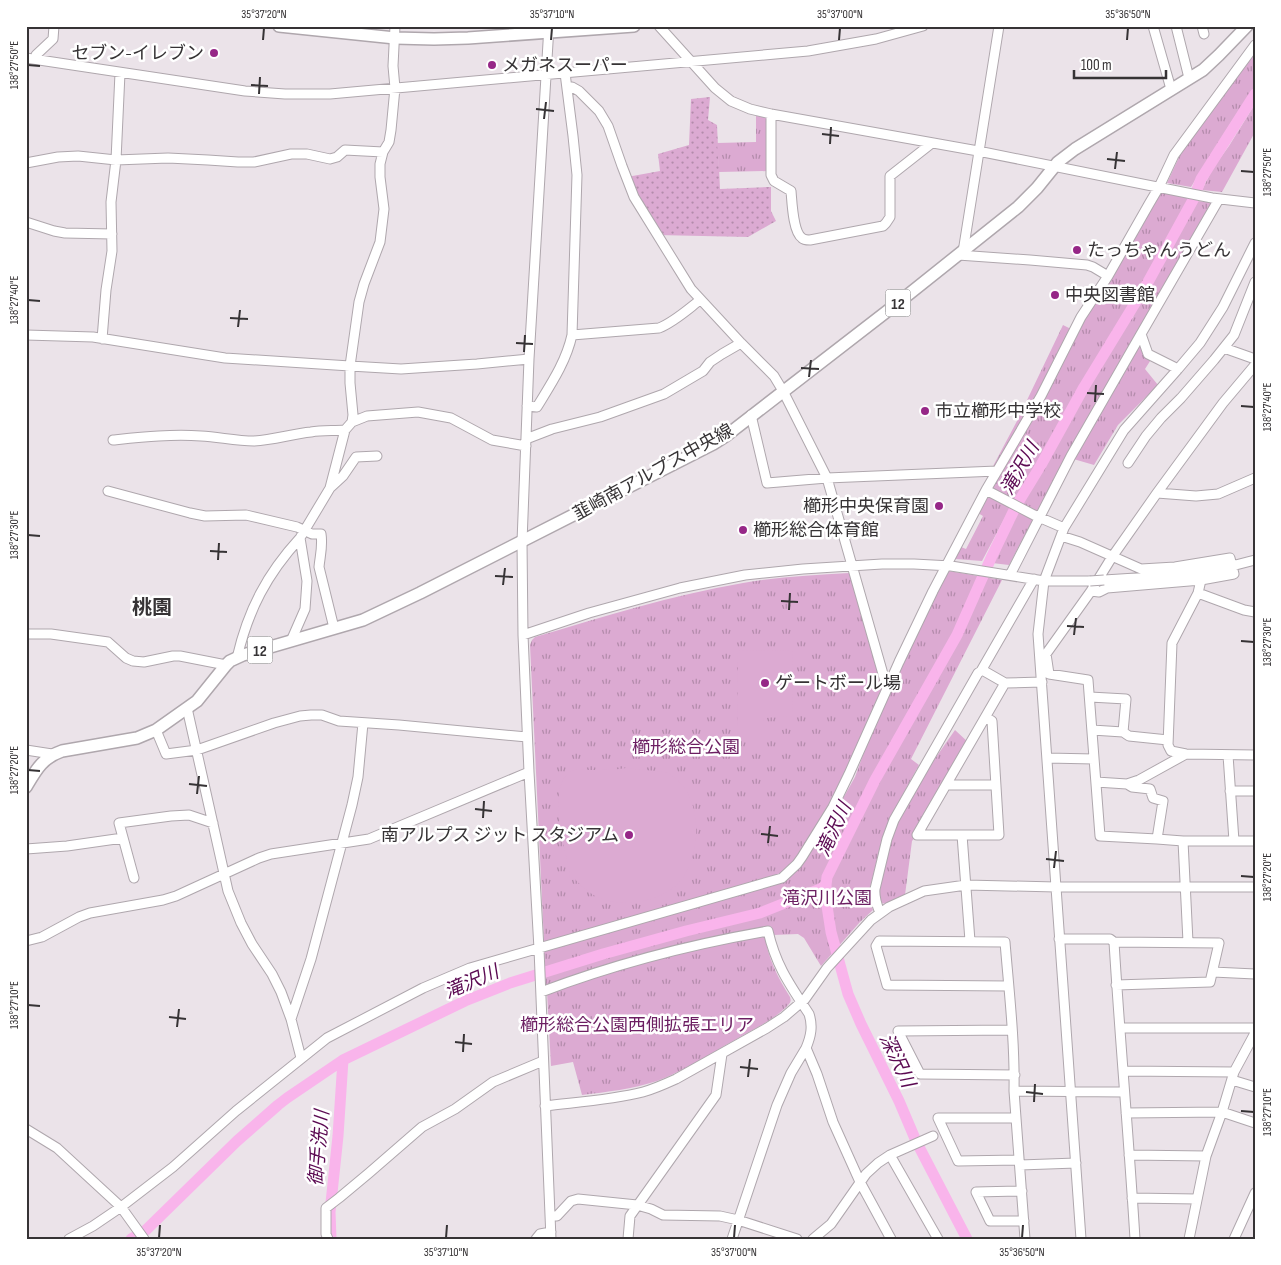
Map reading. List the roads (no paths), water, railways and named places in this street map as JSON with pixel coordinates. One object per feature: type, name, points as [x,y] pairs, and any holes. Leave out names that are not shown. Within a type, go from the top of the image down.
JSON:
[{"type":"main road","points":[[279,26],[468,38],[548,29],[580,31],[634,26]]},
{"type":"main road","name":"韮崎南アルプス中央線","points":[[52,754],[137,738],[156,730],[202,695],[230,661],[243,655],[363,620],[522,542],[713,444],[960,254],[1018,207],[1037,188],[1058,162],[1075,149],[1203,70],[1247,26]]},
{"type":"main road","points":[[26,787],[31,773],[52,754]]},
{"type":"street","points":[[31,58],[53,39],[54,26]]},
{"type":"street","points":[[659,26],[715,88],[731,101],[750,109],[978,151],[1216,198],[1255,203]]},
{"type":"street","points":[[31,58],[245,91],[285,94],[330,94],[808,51],[876,39],[923,26]]},
{"type":"street","points":[[999,26],[960,254],[1087,265],[1108,276]]},
{"type":"street","points":[[1153,26],[1171,89]]},
{"type":"street","points":[[1178,27],[1189,78]]},
{"type":"street","points":[[536,1239],[540,1234],[551,1235],[523,635],[522,542],[529,359],[548,29]]},
{"type":"street","points":[[352,422],[350,366],[359,302],[380,242],[384,209],[380,164],[383,152],[389,142],[391,130],[395,32]]},
{"type":"street","points":[[69,1239],[93,1226],[121,1207],[173,1167],[236,1111],[327,1038],[423,988],[470,968],[539,951],[782,878],[797,864],[847,779],[923,612],[990,492],[997,471],[1041,396],[1081,317],[1108,276],[1159,187],[1174,155],[1255,45]]},
{"type":"street","points":[[102,339],[106,290],[112,251],[110,202],[116,160],[120,72]]},
{"type":"street","points":[[527,406],[537,407],[561,366],[569,348],[572,335],[577,176],[565,73]]},
{"type":"street","points":[[567,87],[572,87],[579,91],[604,118],[634,197],[681,274],[700,300],[774,376],[783,391],[827,478],[887,688]]},
{"type":"street","points":[[771,114],[771,175],[774,181],[791,191],[797,231],[800,237],[804,239],[810,240],[883,226],[890,217],[890,176],[932,143]]},
{"type":"street","points":[[26,163],[58,157],[78,156],[116,160],[168,158],[254,162],[292,154],[307,154],[330,159],[337,157],[345,150],[383,152]]},
{"type":"street","points":[[1008,575],[1037,516],[1216,198]]},
{"type":"street","points":[[26,222],[66,233],[112,234]]},
{"type":"street","points":[[1081,1239],[1038,634],[1044,581],[1062,532],[1124,430],[1200,343],[1223,307],[1255,243]]},
{"type":"street","points":[[1128,463],[1146,436],[1234,335],[1255,282]]},
{"type":"street","points":[[572,335],[659,328],[674,320],[700,300]]},
{"type":"street","points":[[1141,334],[1148,354],[1178,369]]},
{"type":"street","points":[[26,336],[72,336],[102,339],[226,358],[400,369],[529,359]]},
{"type":"street","points":[[330,488],[345,430],[352,422],[367,416],[418,412],[451,418],[492,440],[526,443],[552,429],[600,417],[664,394],[703,371],[710,362],[741,343]]},
{"type":"street","points":[[1224,348],[1255,359]]},
{"type":"street","points":[[1255,365],[1223,403],[1157,493],[1112,557],[1091,592],[1046,654],[1049,674],[1088,680],[1100,836],[1183,842],[1255,841]]},
{"type":"street","points":[[751,416],[768,483],[827,478],[997,471]]},
{"type":"street","points":[[113,440],[174,435],[255,441],[313,431],[345,430]]},
{"type":"street","points":[[237,658],[251,611],[261,590],[302,534],[330,488],[343,476],[356,457],[377,456]]},
{"type":"street","points":[[1157,493],[1196,496],[1218,494],[1255,478]]},
{"type":"street","points":[[108,492],[198,514],[217,516],[246,515],[288,525],[302,534],[321,534],[322,543],[319,567],[334,628]]},
{"type":"street","points":[[990,492],[1037,516],[1080,542],[1141,569],[1175,568],[1230,558],[1234,574],[1202,580],[1107,588],[1099,592],[1091,592]]},
{"type":"street","points":[[292,641],[305,609],[307,581],[302,534]]},
{"type":"street","points":[[523,635],[589,613],[680,588],[745,575],[882,564],[949,566],[1044,581],[1090,581],[1182,575],[1255,560]]},
{"type":"street","points":[[880,913],[874,896],[875,889],[887,839],[894,820],[1034,579]]},
{"type":"street","points":[[1202,580],[1198,593],[1172,643],[1168,745],[1171,751],[1186,754],[1228,756],[1245,754],[1255,756]]},
{"type":"street","points":[[307,581],[323,582]]},
{"type":"street","points":[[1198,593],[1244,610],[1255,612]]},
{"type":"street","points":[[26,634],[50,634],[108,642],[126,658],[133,661],[144,662],[180,656],[226,665]]},
{"type":"street","points":[[980,671],[984,671],[1005,683],[1042,682]]},
{"type":"street","points":[[986,717],[992,721],[999,835],[917,835],[1005,683]]},
{"type":"street","points":[[1090,697],[1126,699],[1123,732]]},
{"type":"street","points":[[187,708],[228,890],[241,923],[281,992],[291,1019],[301,1058]]},
{"type":"street","points":[[156,730],[166,754],[197,750],[274,723],[300,716],[322,715],[339,721],[528,736]]},
{"type":"street","points":[[291,1019],[311,960],[352,806],[358,776],[363,723]]},
{"type":"street","points":[[1092,730],[1123,732],[1128,736],[1168,740]]},
{"type":"street","points":[[26,750],[52,754]]},
{"type":"street","points":[[1096,782],[1127,784],[1186,754]]},
{"type":"street","points":[[1228,756],[1234,841]]},
{"type":"street","points":[[1047,758],[1094,759]]},
{"type":"street","points":[[26,941],[42,937],[90,913],[176,896],[271,854],[369,839],[529,772]]},
{"type":"street","points":[[946,784],[996,785]]},
{"type":"street","points":[[1127,784],[1132,787],[1150,789],[1153,798],[1163,801],[1157,839]]},
{"type":"street","points":[[1230,791],[1255,791]]},
{"type":"street","points":[[134,878],[119,823],[189,815],[213,823]]},
{"type":"street","points":[[962,835],[970,941]]},
{"type":"street","points":[[26,849],[66,846],[123,838]]},
{"type":"street","points":[[1183,842],[1188,942]]},
{"type":"street","points":[[545,1106],[612,1098],[643,1092],[676,1079],[722,1054],[767,1028],[802,1003],[824,972],[871,920],[889,907],[924,891],[966,885],[1255,888]]},
{"type":"street","points":[[541,991],[621,966],[730,938],[768,931],[784,975],[810,1014],[812,1021],[810,1039],[777,1105],[732,1239]]},
{"type":"street","points":[[1059,939],[1110,939],[1114,942],[1219,943],[1210,982],[1116,985]]},
{"type":"street","points":[[1008,986],[887,985],[876,946],[879,941],[1005,942],[1008,986],[1011,1030],[1014,1075],[1014,1092],[1025,1239]]},
{"type":"street","points":[[1114,942],[1135,1239]]},
{"type":"street","points":[[1212,972],[1255,974]]},
{"type":"street","points":[[1120,1028],[1255,1028]]},
{"type":"street","points":[[1011,1030],[898,1031],[920,1074],[1014,1075]]},
{"type":"street","points":[[1189,1239],[1206,1156],[1233,1076],[1255,1033]]},
{"type":"street","points":[[806,1048],[833,1122],[860,1182],[891,1239]]},
{"type":"street","points":[[1245,1052],[1255,1052]]},
{"type":"street","points":[[628,1239],[630,1216],[716,1095],[722,1054]]},
{"type":"street","points":[[328,1239],[326,1234],[326,1208],[422,1127],[455,1109],[493,1082],[543,1061]]},
{"type":"street","points":[[1123,1071],[1233,1076],[1255,1087]]},
{"type":"street","points":[[1014,1092],[1124,1092]]},
{"type":"street","points":[[1126,1112],[1222,1112],[1255,1123]]},
{"type":"street","points":[[1016,1118],[938,1118],[958,1161],[1076,1163]]},
{"type":"street","points":[[26,1129],[57,1148],[121,1207],[144,1239]]},
{"type":"street","points":[[813,1239],[831,1224],[866,1174],[878,1163],[890,1155],[933,1136]]},
{"type":"street","points":[[890,1155],[938,1239]]},
{"type":"street","points":[[1129,1155],[1206,1156]]},
{"type":"street","points":[[1022,1191],[976,1192],[990,1221],[1024,1221]]},
{"type":"street","points":[[1234,1239],[1255,1192]]},
{"type":"street","points":[[1132,1198],[1197,1199]]},
{"type":"street","points":[[550,1216],[557,1216],[571,1201],[578,1199],[637,1206],[651,1209],[663,1215],[720,1216],[797,1239]]},
{"type":"waterway","name":"滝沢川","points":[[967,1239],[916,1141],[848,994],[831,932],[827,906],[827,877],[875,780],[957,635],[1016,506],[1084,387],[1148,282],[1193,200],[1201,179],[1255,94]]},
{"type":"waterway","name":"滝沢川","points":[[131,1239],[146,1230],[237,1141],[278,1105],[343,1060],[465,1001],[510,983],[603,954],[760,913],[826,885]]},
{"type":"waterway","name":"御手洗川","points":[[331,1239],[330,1212],[343,1060]]},
{"type":"place","name":"セブン-イレブン","points":[[214,53]]},
{"type":"place","name":"メガネスーパー","points":[[492,65]]},
{"type":"place","name":"たっちゃんうどん","points":[[1077,250]]},
{"type":"place","name":"中央図書館","points":[[1055,295]]},
{"type":"place","name":"市立櫛形中学校","points":[[925,411]]},
{"type":"place","name":"櫛形中央保育園","points":[[939,506]]},
{"type":"place","name":"櫛形総合体育館","points":[[743,530]]},
{"type":"place","name":"ゲートボール場","points":[[765,683]]},
{"type":"place","name":"南アルプス ジット スタジアム","points":[[629,835]]},
{"type":"district","name":"桃園","points":[[152,607]]},
{"type":"park label","name":"櫛形総合公園","points":[[686,747]]},
{"type":"park label","name":"滝沢川公園","points":[[827,898]]},
{"type":"park label","name":"櫛形総合公園西側拡張エリア","points":[[637,1025]]},
{"type":"water label","name":"深沢川","points":[[898,1060]]}]
